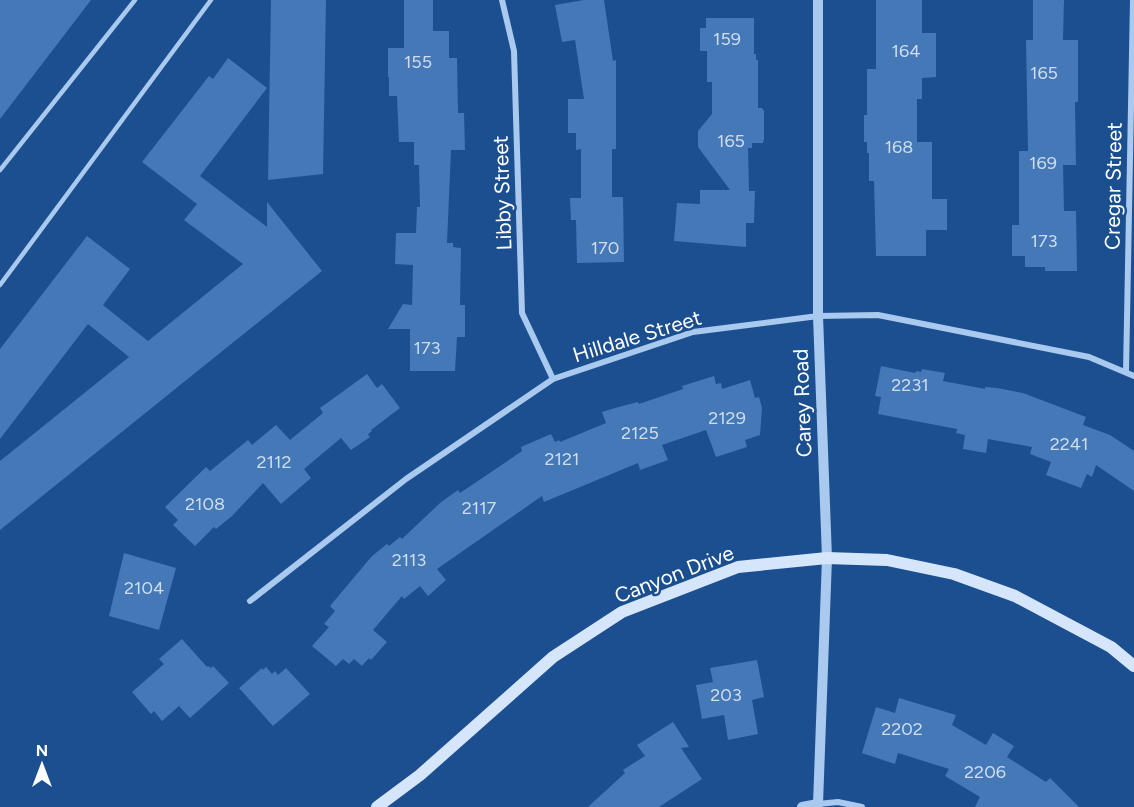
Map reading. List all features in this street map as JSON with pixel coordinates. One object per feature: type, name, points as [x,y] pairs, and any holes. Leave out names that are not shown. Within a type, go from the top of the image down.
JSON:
[{"type":"main road","name":"Canyon Drive","points":[[377,807],[420,775],[554,657],[622,612],[738,567],[827,558],[886,560],[954,574],[1014,596],[1112,646],[1134,666]]},
{"type":"street","name":"Libby Street","points":[[502,0],[514,51],[522,313],[554,379]]},
{"type":"street","name":"Carey Road","points":[[818,0],[818,316],[827,558],[818,804]]},
{"type":"street","name":"Cregar Street","points":[[1126,372],[1133,0]]},
{"type":"street","name":"Hilldale Street","points":[[250,601],[406,479],[554,379],[693,332],[818,316],[878,315],[1089,357],[1134,376]]},
{"type":"street","points":[[802,807],[838,802],[862,807]]},
{"type":"lane","points":[[0,170],[135,0]]},
{"type":"lane","points":[[0,285],[211,0]]},
{"type":"building","points":[[0,0],[91,0],[0,119]]},
{"type":"building","points":[[271,0],[326,0],[323,174],[268,180]]},
{"type":"building","points":[[404,0],[433,0],[433,31],[449,31],[449,58],[457,58],[458,113],[464,113],[465,150],[451,150],[447,243],[453,243],[453,247],[461,248],[460,305],[465,305],[465,337],[457,337],[455,371],[410,371],[410,329],[388,329],[403,304],[412,305],[413,265],[395,264],[396,233],[416,233],[417,207],[420,207],[419,165],[414,165],[414,142],[399,142],[397,96],[389,96],[388,48],[404,48]]},
{"type":"building","points":[[584,0],[604,0],[613,61],[616,60],[616,149],[612,149],[612,197],[623,197],[624,262],[577,263],[576,220],[571,220],[570,198],[581,198],[581,149],[576,150],[576,133],[568,133],[568,99],[584,99],[575,40],[562,42],[555,5]]},
{"type":"building","points":[[876,0],[922,0],[922,33],[936,33],[936,77],[922,78],[922,99],[917,99],[917,142],[932,142],[932,199],[947,199],[947,230],[926,230],[926,256],[876,256],[874,181],[869,181],[869,153],[867,153],[867,142],[864,142],[864,115],[867,115],[867,69],[876,69]]},
{"type":"building","points":[[1033,0],[1064,0],[1063,40],[1078,40],[1078,102],[1075,102],[1076,165],[1063,165],[1064,211],[1076,211],[1077,271],[1045,271],[1045,267],[1025,267],[1025,256],[1012,256],[1012,225],[1019,225],[1019,151],[1028,151],[1026,40],[1033,40]]},
{"type":"building","points":[[706,18],[754,18],[754,54],[758,60],[758,108],[764,111],[764,139],[763,143],[752,143],[752,148],[748,148],[749,191],[755,191],[754,223],[746,223],[746,247],[674,241],[677,203],[700,204],[700,190],[730,190],[698,147],[698,131],[712,114],[712,82],[707,82],[707,51],[700,51],[700,28],[706,28]]},
{"type":"building","points":[[228,58],[267,88],[200,176],[267,227],[267,202],[322,271],[0,530],[0,461],[129,357],[88,324],[0,439],[0,349],[87,236],[130,269],[103,305],[148,341],[243,264],[184,220],[197,204],[142,162],[209,76],[213,79]]},
{"type":"building","points":[[881,366],[915,373],[916,371],[921,372],[922,369],[945,373],[943,381],[1023,393],[1086,417],[1083,425],[1110,435],[1134,451],[1134,491],[1096,465],[1092,477],[1087,474],[1081,488],[1046,475],[1051,462],[1030,454],[1032,447],[988,439],[986,453],[963,449],[965,435],[956,433],[957,429],[878,414],[881,397],[875,396]]},
{"type":"building","points":[[367,374],[377,388],[382,384],[400,408],[371,430],[368,434],[370,437],[351,450],[341,438],[304,469],[311,478],[281,504],[263,483],[232,516],[216,529],[214,527],[195,546],[173,525],[178,520],[165,507],[206,467],[210,471],[248,440],[252,445],[276,425],[290,440],[323,413],[320,408]]},
{"type":"building","points":[[714,376],[716,384],[721,383],[722,389],[750,380],[755,398],[759,397],[762,408],[760,435],[745,440],[747,447],[716,457],[706,430],[662,445],[668,460],[640,470],[638,463],[544,502],[542,496],[437,569],[446,580],[428,596],[420,586],[404,599],[402,596],[373,630],[387,642],[371,660],[369,658],[362,666],[354,659],[349,664],[343,659],[336,666],[312,646],[329,627],[324,624],[335,611],[330,606],[372,556],[387,544],[389,546],[400,537],[402,539],[440,503],[458,490],[460,493],[522,451],[521,447],[551,434],[555,442],[559,440],[560,442],[606,423],[602,412],[638,402],[639,404],[683,389],[682,386]]},
{"type":"building","points":[[124,553],[176,568],[159,630],[109,616]]},
{"type":"building","points":[[182,639],[207,667],[213,666],[229,683],[190,718],[179,706],[162,721],[154,711],[151,714],[132,692],[164,664],[159,659]]},
{"type":"building","points":[[757,660],[764,697],[752,700],[758,734],[728,740],[724,715],[702,719],[696,685],[713,682],[710,668]]},
{"type":"building","points":[[266,667],[272,674],[275,671],[278,675],[286,668],[310,694],[273,726],[239,688]]},
{"type":"building","points":[[899,698],[956,715],[952,725],[986,745],[993,733],[1014,746],[1007,757],[1046,782],[1050,778],[1079,807],[975,807],[980,797],[945,776],[949,769],[898,753],[895,764],[862,753],[876,707],[895,713]]},
{"type":"building","points":[[673,722],[689,747],[681,748],[702,779],[659,807],[588,807],[625,773],[623,770],[645,756],[637,745]]}]
